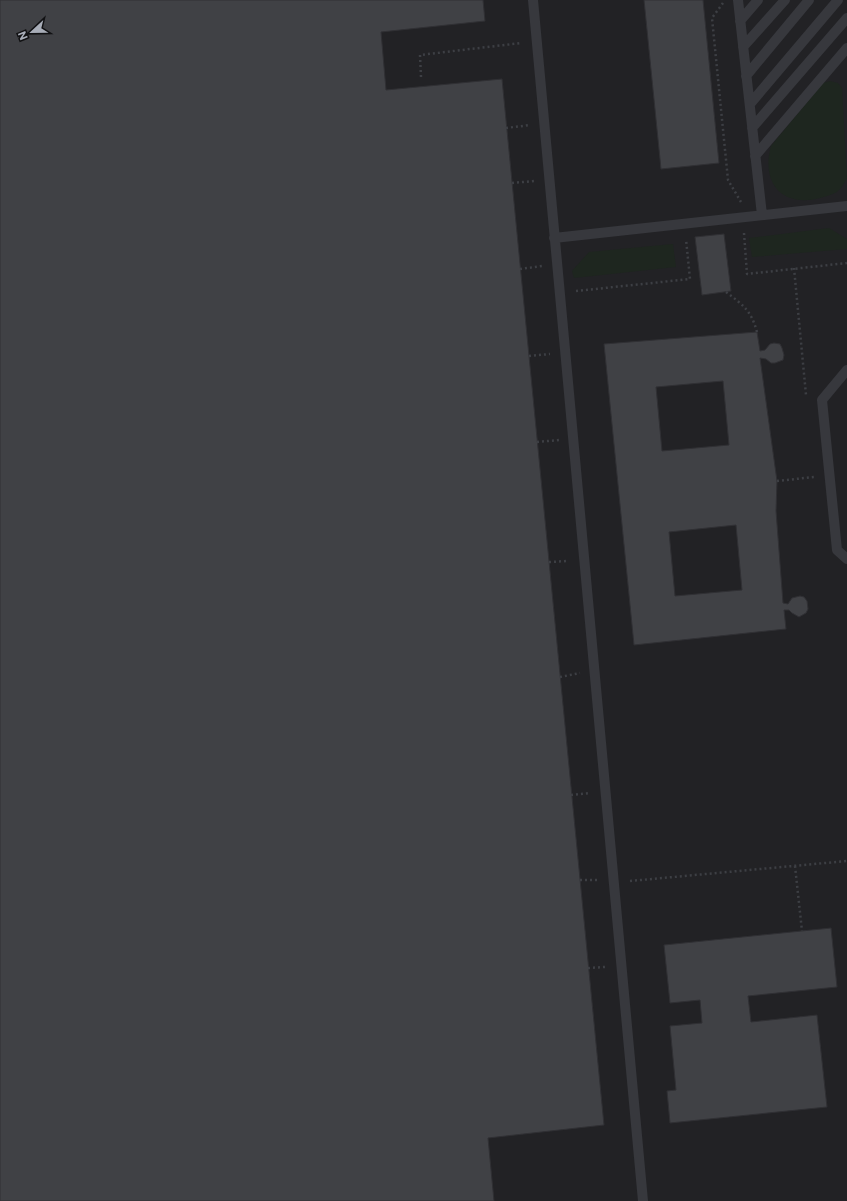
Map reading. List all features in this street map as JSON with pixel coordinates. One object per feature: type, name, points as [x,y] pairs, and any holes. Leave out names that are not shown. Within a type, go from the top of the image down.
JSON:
[{"type":"lane","points":[[533,0],[643,1201]]},
{"type":"lane","points":[[738,0],[762,215]]},
{"type":"lane","points":[[740,21],[758,0]]},
{"type":"lane","points":[[743,47],[785,0]]},
{"type":"lane","points":[[746,76],[809,0]]},
{"type":"lane","points":[[750,104],[838,0]]},
{"type":"lane","points":[[752,128],[847,18]]},
{"type":"lane","points":[[755,156],[847,48]]},
{"type":"lane","points":[[554,238],[847,206]]},
{"type":"lane","points":[[847,370],[822,400],[837,550],[847,558]]},
{"type":"path","points":[[421,77],[420,55],[521,42],[522,50]]},
{"type":"path","points":[[506,128],[530,124],[531,132]]},
{"type":"path","points":[[512,183],[536,181]]},
{"type":"path","points":[[520,270],[544,266]]},
{"type":"path","points":[[794,268],[807,400]]},
{"type":"path","points":[[726,292],[744,306],[754,321],[756,332]]},
{"type":"path","points":[[529,356],[553,354]]},
{"type":"path","points":[[537,442],[561,440]]},
{"type":"path","points":[[777,481],[814,477],[814,470]]},
{"type":"path","points":[[549,562],[573,561]]},
{"type":"path","points":[[560,677],[582,673]]},
{"type":"path","points":[[572,794],[595,792]]},
{"type":"path","points":[[580,880],[604,880],[613,878],[632,882],[847,861]]},
{"type":"path","points":[[795,866],[802,931]]},
{"type":"shaded area","points":[[0,0],[847,0],[847,1201],[0,1201]]},
{"type":"shaded area","points":[[830,81],[838,83],[842,88],[847,178],[842,187],[833,194],[806,200],[794,199],[777,189],[772,181],[769,171],[771,146],[823,83]]},
{"type":"shaded area","points":[[829,228],[847,239],[847,249],[752,257],[749,238]]},
{"type":"shaded area","points":[[673,244],[676,267],[574,278],[572,271],[589,252]]},
{"type":"building","points":[[0,0],[483,0],[485,21],[381,32],[386,90],[502,79],[604,1125],[488,1138],[494,1201],[0,1201]]},
{"type":"building","points":[[644,0],[703,0],[719,163],[661,169]]},
{"type":"building","points":[[724,234],[731,291],[702,295],[695,237]]},
{"type":"building","points":[[757,332],[760,351],[765,350],[770,344],[780,344],[784,355],[783,360],[771,363],[766,359],[760,358],[777,481],[776,511],[783,603],[788,604],[792,598],[800,596],[804,597],[807,601],[808,609],[806,613],[799,617],[789,610],[784,610],[786,629],[634,645],[604,344]],"holes":[[[723,381],[729,445],[662,451],[656,387]],[[736,525],[742,590],[675,596],[669,532]]]},
{"type":"building","points":[[831,928],[837,987],[748,996],[751,1022],[817,1015],[827,1107],[670,1123],[667,1091],[676,1090],[670,1026],[702,1023],[700,1000],[670,1003],[664,945]]}]
